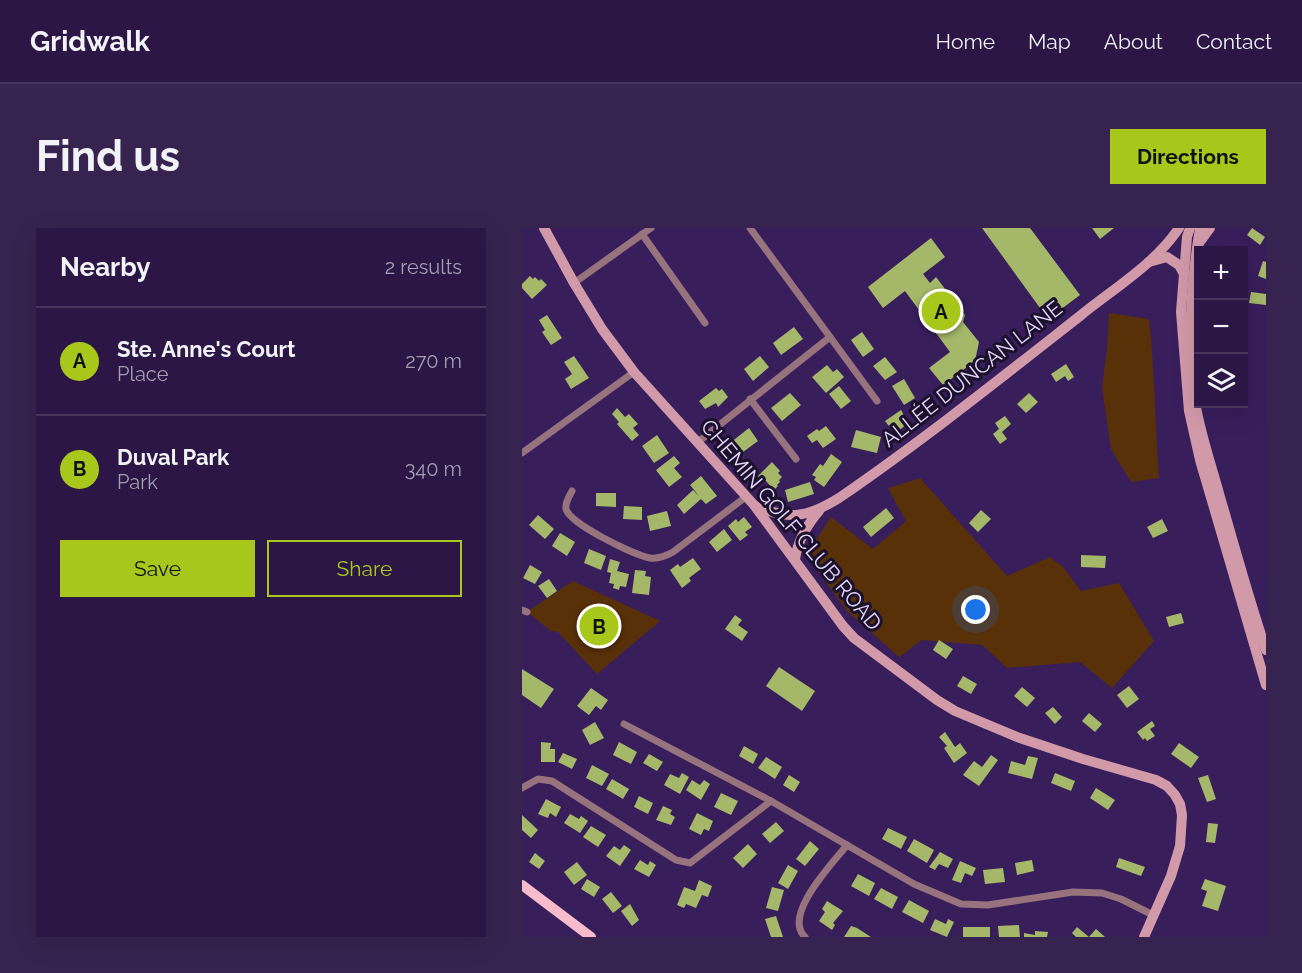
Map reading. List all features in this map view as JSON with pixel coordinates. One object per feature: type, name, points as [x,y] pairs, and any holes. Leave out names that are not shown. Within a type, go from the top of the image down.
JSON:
[{"type":"main road","points":[[522,885],[591,937]]},
{"type":"street","name":"CHEMIN GOLF CLUB ROAD","points":[[544,228],[602,329],[634,372],[747,496],[854,638],[955,711],[1017,737],[1156,780],[1167,786],[1175,795],[1180,804],[1182,828],[1174,869],[1144,937]]},
{"type":"street","points":[[574,283],[651,228]]},
{"type":"street","points":[[750,228],[877,401]]},
{"type":"street","name":"ALLÉE DUNCAN LANE","points":[[819,511],[862,483],[1146,264],[1165,246],[1179,228]]},
{"type":"street","points":[[1190,228],[1181,312],[1189,411],[1200,460],[1266,685]]},
{"type":"street","points":[[1197,246],[1200,228]]},
{"type":"street","points":[[1197,246],[1210,228]]},
{"type":"street","points":[[642,234],[705,323]]},
{"type":"street","points":[[1146,264],[1167,257],[1179,265],[1184,274]]},
{"type":"street","points":[[1194,276],[1191,305],[1194,396],[1217,488],[1266,650]]},
{"type":"street","points":[[698,442],[830,337]]},
{"type":"street","points":[[522,453],[634,372]]},
{"type":"street","points":[[750,399],[796,459]]},
{"type":"street","points":[[572,491],[566,502],[566,510],[577,522],[599,536],[652,558],[660,558],[673,552],[747,496]]},
{"type":"street","points":[[754,505],[767,511],[792,515],[819,511]]},
{"type":"street","points":[[795,560],[797,544],[819,511]]},
{"type":"street","points":[[624,724],[771,801],[914,884],[961,904],[988,905],[1073,892],[1102,893],[1121,899],[1154,915]]},
{"type":"street","points":[[522,788],[538,779],[552,780],[676,860],[690,863],[771,801]]},
{"type":"street","points":[[805,937],[798,922],[802,906],[848,846]]},
{"type":"shaded area","points":[[1109,313],[1149,319],[1159,478],[1131,482],[1111,449],[1102,388]]},
{"type":"shaded area","points":[[920,478],[1007,576],[1050,557],[1063,567],[1081,591],[1119,583],[1154,641],[1112,688],[1080,662],[1007,668],[982,645],[922,640],[899,657],[847,611],[806,555],[831,517],[873,549],[906,521],[888,488]]},
{"type":"shaded area","points":[[573,581],[660,621],[597,674],[558,632],[551,631],[527,612]]},
{"type":"building","points":[[982,228],[1030,228],[1080,295],[1048,319]]},
{"type":"building","points":[[1092,228],[1114,228],[1100,239]]},
{"type":"building","points":[[1252,228],[1265,237],[1260,245],[1247,235]]},
{"type":"building","points":[[931,238],[945,257],[923,274],[930,283],[936,277],[965,315],[963,322],[979,342],[975,361],[943,385],[929,368],[950,352],[905,291],[883,308],[868,287]]},
{"type":"building","points":[[1263,261],[1266,262],[1266,279],[1258,276]]},
{"type":"building","points":[[530,276],[539,281],[541,279],[547,285],[532,299],[522,288],[522,284]]},
{"type":"building","points":[[1251,292],[1266,294],[1266,305],[1249,303]]},
{"type":"building","points":[[547,315],[562,338],[551,345],[542,332],[545,330],[539,320]]},
{"type":"building","points":[[794,327],[803,339],[781,355],[773,343]]},
{"type":"building","points":[[862,332],[874,349],[863,357],[851,340]]},
{"type":"building","points":[[574,356],[589,378],[571,389],[565,379],[572,374],[564,362]]},
{"type":"building","points":[[760,356],[769,367],[753,381],[744,369]]},
{"type":"building","points":[[885,357],[897,372],[885,380],[873,366]]},
{"type":"building","points":[[1066,364],[1074,377],[1068,381],[1065,376],[1056,382],[1051,374]]},
{"type":"building","points":[[827,365],[833,372],[837,369],[844,377],[826,393],[812,377]]},
{"type":"building","points":[[904,379],[915,398],[904,405],[892,386]]},
{"type":"building","points":[[839,386],[851,401],[841,409],[829,394]]},
{"type":"building","points":[[716,388],[719,391],[722,389],[728,397],[718,407],[716,403],[705,409],[699,401]]},
{"type":"building","points":[[790,393],[801,405],[782,421],[771,408]]},
{"type":"building","points":[[1029,393],[1038,402],[1026,413],[1017,404]]},
{"type":"building","points":[[617,408],[625,417],[629,414],[638,424],[633,428],[639,435],[632,441],[617,424],[619,422],[612,414]]},
{"type":"building","points":[[901,410],[908,423],[895,434],[885,421]]},
{"type":"building","points":[[1005,416],[1011,424],[1002,432],[1007,439],[1000,444],[993,434],[999,429],[995,423]]},
{"type":"building","points":[[826,426],[836,439],[823,448],[817,440],[812,443],[807,436]]},
{"type":"building","points":[[749,428],[758,441],[739,455],[730,443]]},
{"type":"building","points":[[856,430],[881,437],[877,453],[851,447]]},
{"type":"building","points":[[657,435],[669,453],[654,463],[642,446]]},
{"type":"building","points":[[831,454],[842,462],[824,487],[814,480],[816,477],[812,475],[820,464],[823,466]]},
{"type":"building","points":[[674,456],[680,463],[674,468],[682,477],[669,487],[656,470]]},
{"type":"building","points":[[772,462],[782,477],[774,490],[758,476]]},
{"type":"building","points":[[701,476],[717,496],[706,504],[701,499],[684,514],[677,505],[693,490],[699,496],[690,485]]},
{"type":"building","points":[[810,482],[814,494],[788,502],[785,490]]},
{"type":"building","points":[[596,493],[616,493],[616,507],[596,506]]},
{"type":"building","points":[[624,506],[642,507],[642,520],[623,519]]},
{"type":"building","points":[[886,508],[894,518],[871,537],[863,527]]},
{"type":"building","points":[[981,510],[991,519],[978,532],[969,523]]},
{"type":"building","points":[[667,511],[671,526],[650,531],[647,516]]},
{"type":"building","points":[[538,515],[554,529],[545,539],[529,525]]},
{"type":"building","points":[[744,517],[752,527],[745,532],[748,535],[740,541],[728,526],[736,519],[738,522]]},
{"type":"building","points":[[1162,519],[1168,531],[1153,538],[1147,527]]},
{"type":"building","points":[[724,529],[732,540],[717,552],[709,542]]},
{"type":"building","points":[[560,533],[575,542],[567,556],[552,546]]},
{"type":"building","points":[[589,549],[606,556],[601,570],[584,563]]},
{"type":"building","points":[[1081,555],[1106,556],[1105,568],[1081,567]]},
{"type":"building","points":[[693,558],[701,569],[689,578],[691,581],[682,588],[670,570],[678,564],[680,567]]},
{"type":"building","points":[[610,559],[620,562],[617,571],[629,574],[626,587],[620,586],[619,590],[613,588],[614,584],[609,583],[611,573],[607,572]]},
{"type":"building","points":[[530,565],[542,572],[535,584],[523,578]]},
{"type":"building","points":[[635,570],[646,571],[645,576],[651,577],[649,595],[632,593]]},
{"type":"building","points":[[549,579],[557,591],[547,598],[538,586]]},
{"type":"building","points":[[1181,613],[1184,623],[1169,627],[1166,617]]},
{"type":"building","points":[[735,615],[742,620],[738,625],[748,632],[742,641],[725,629]]},
{"type":"building","points":[[939,640],[953,649],[946,659],[933,650]]},
{"type":"building","points":[[779,667],[815,691],[802,711],[766,686]]},
{"type":"building","points":[[522,669],[554,689],[541,708],[522,695]]},
{"type":"building","points":[[963,676],[977,684],[971,694],[957,686]]},
{"type":"building","points":[[1129,686],[1139,699],[1127,708],[1117,695]]},
{"type":"building","points":[[1022,687],[1035,698],[1027,707],[1014,696]]},
{"type":"building","points":[[591,688],[608,700],[601,710],[596,706],[589,715],[577,706]]},
{"type":"building","points":[[1053,707],[1062,717],[1055,724],[1045,713]]},
{"type":"building","points":[[1089,713],[1102,724],[1095,732],[1082,721]]},
{"type":"building","points":[[1152,721],[1155,726],[1150,729],[1155,736],[1147,741],[1145,738],[1143,740],[1137,732]]},
{"type":"building","points":[[595,722],[604,738],[590,745],[582,730]]},
{"type":"building","points":[[945,732],[955,747],[960,743],[967,753],[954,763],[944,748],[947,746],[939,737]]},
{"type":"building","points":[[541,742],[551,743],[550,749],[555,749],[555,762],[541,762]]},
{"type":"building","points":[[619,742],[637,752],[631,764],[613,755]]},
{"type":"building","points":[[1179,743],[1199,757],[1191,768],[1171,754]]},
{"type":"building","points":[[744,746],[758,754],[753,764],[739,756]]},
{"type":"building","points":[[563,753],[577,759],[572,769],[558,762]]},
{"type":"building","points":[[649,754],[663,762],[657,771],[643,763]]},
{"type":"building","points":[[991,755],[998,760],[979,786],[963,775],[974,761],[982,767]]},
{"type":"building","points":[[1028,756],[1038,758],[1032,779],[1008,773],[1011,761],[1025,765]]},
{"type":"building","points":[[766,757],[782,767],[775,779],[758,768]]},
{"type":"building","points":[[592,765],[609,774],[602,786],[586,778]]},
{"type":"building","points":[[682,773],[689,777],[680,794],[664,785],[670,774],[679,778]]},
{"type":"building","points":[[1055,773],[1075,781],[1071,791],[1051,783]]},
{"type":"building","points":[[789,775],[800,782],[794,792],[783,785]]},
{"type":"building","points":[[1208,775],[1216,799],[1207,802],[1198,778]]},
{"type":"building","points":[[612,779],[629,789],[623,799],[606,789]]},
{"type":"building","points":[[692,780],[700,785],[704,780],[710,784],[701,800],[686,790]]},
{"type":"building","points":[[1096,788],[1115,800],[1108,810],[1090,798]]},
{"type":"building","points":[[721,793],[738,801],[731,815],[714,807]]},
{"type":"building","points":[[639,796],[653,803],[648,814],[634,807]]},
{"type":"building","points":[[546,799],[561,807],[556,817],[550,813],[548,818],[538,814]]},
{"type":"building","points":[[663,806],[672,810],[670,814],[675,817],[671,825],[656,820]]},
{"type":"building","points":[[697,813],[713,821],[709,831],[704,829],[701,835],[689,829]]},
{"type":"building","points":[[570,814],[579,819],[581,816],[588,821],[580,833],[564,823]]},
{"type":"building","points":[[522,815],[538,830],[531,838],[522,830]]},
{"type":"building","points":[[776,822],[784,831],[770,843],[762,834]]},
{"type":"building","points":[[1208,823],[1218,824],[1215,843],[1206,842]]},
{"type":"building","points":[[591,826],[606,835],[598,847],[583,837]]},
{"type":"building","points":[[888,828],[907,837],[901,849],[882,839]]},
{"type":"building","points":[[914,839],[934,850],[927,863],[907,851]]},
{"type":"building","points":[[810,841],[819,849],[805,866],[796,859]]},
{"type":"building","points":[[748,844],[757,854],[743,868],[733,858]]},
{"type":"building","points":[[624,845],[631,850],[620,866],[606,856],[614,846],[620,850]]},
{"type":"building","points":[[940,852],[953,859],[948,868],[939,864],[935,870],[929,867]]},
{"type":"building","points":[[535,853],[545,861],[539,869],[529,862]]},
{"type":"building","points":[[1119,858],[1145,867],[1141,876],[1116,867]]},
{"type":"building","points":[[640,860],[648,865],[650,861],[656,865],[649,877],[634,869]]},
{"type":"building","points":[[1032,860],[1034,871],[1017,875],[1015,863]]},
{"type":"building","points":[[960,861],[976,868],[972,876],[965,873],[961,883],[952,880]]},
{"type":"building","points":[[577,862],[587,875],[574,885],[564,872]]},
{"type":"building","points":[[788,865],[798,871],[788,889],[778,883]]},
{"type":"building","points":[[1003,868],[1005,882],[985,884],[983,870]]},
{"type":"building","points":[[858,874],[875,883],[869,896],[851,886]]},
{"type":"building","points":[[587,879],[600,887],[594,897],[581,889]]},
{"type":"building","points":[[1205,879],[1226,886],[1218,911],[1202,906],[1207,891],[1201,889]]},
{"type":"building","points":[[699,880],[712,886],[708,897],[702,895],[696,908],[686,904],[684,908],[677,905],[684,887],[695,891]]},
{"type":"building","points":[[772,887],[784,890],[778,911],[766,908]]},
{"type":"building","points":[[881,888],[898,897],[892,909],[874,899]]},
{"type":"building","points":[[611,892],[622,906],[613,913],[602,899]]},
{"type":"building","points":[[909,900],[929,911],[923,923],[902,912]]},
{"type":"building","points":[[827,901],[843,911],[833,923],[835,925],[832,930],[819,921],[825,912],[822,909]]},
{"type":"building","points":[[630,904],[639,920],[632,926],[621,911]]},
{"type":"building","points":[[776,916],[783,937],[771,937],[765,919]]},
{"type":"building","points":[[935,919],[946,924],[948,919],[954,922],[947,937],[930,930]]},
{"type":"building","points":[[1019,925],[1020,937],[999,937],[998,926]]},
{"type":"building","points":[[851,926],[857,928],[871,937],[844,937]]},
{"type":"building","points":[[963,927],[990,927],[990,937],[963,937]]},
{"type":"building","points":[[1077,927],[1089,937],[1076,937],[1072,933]]},
{"type":"building","points":[[1096,929],[1105,937],[1089,937]]},
{"type":"building","points":[[1035,931],[1048,932],[1047,937],[1024,937],[1024,933],[1035,935]]},
{"type":"place","name":"Ste. Anne's Court","points":[[941,311]]},
{"type":"place","name":"Duval Park","points":[[599,626]]}]
